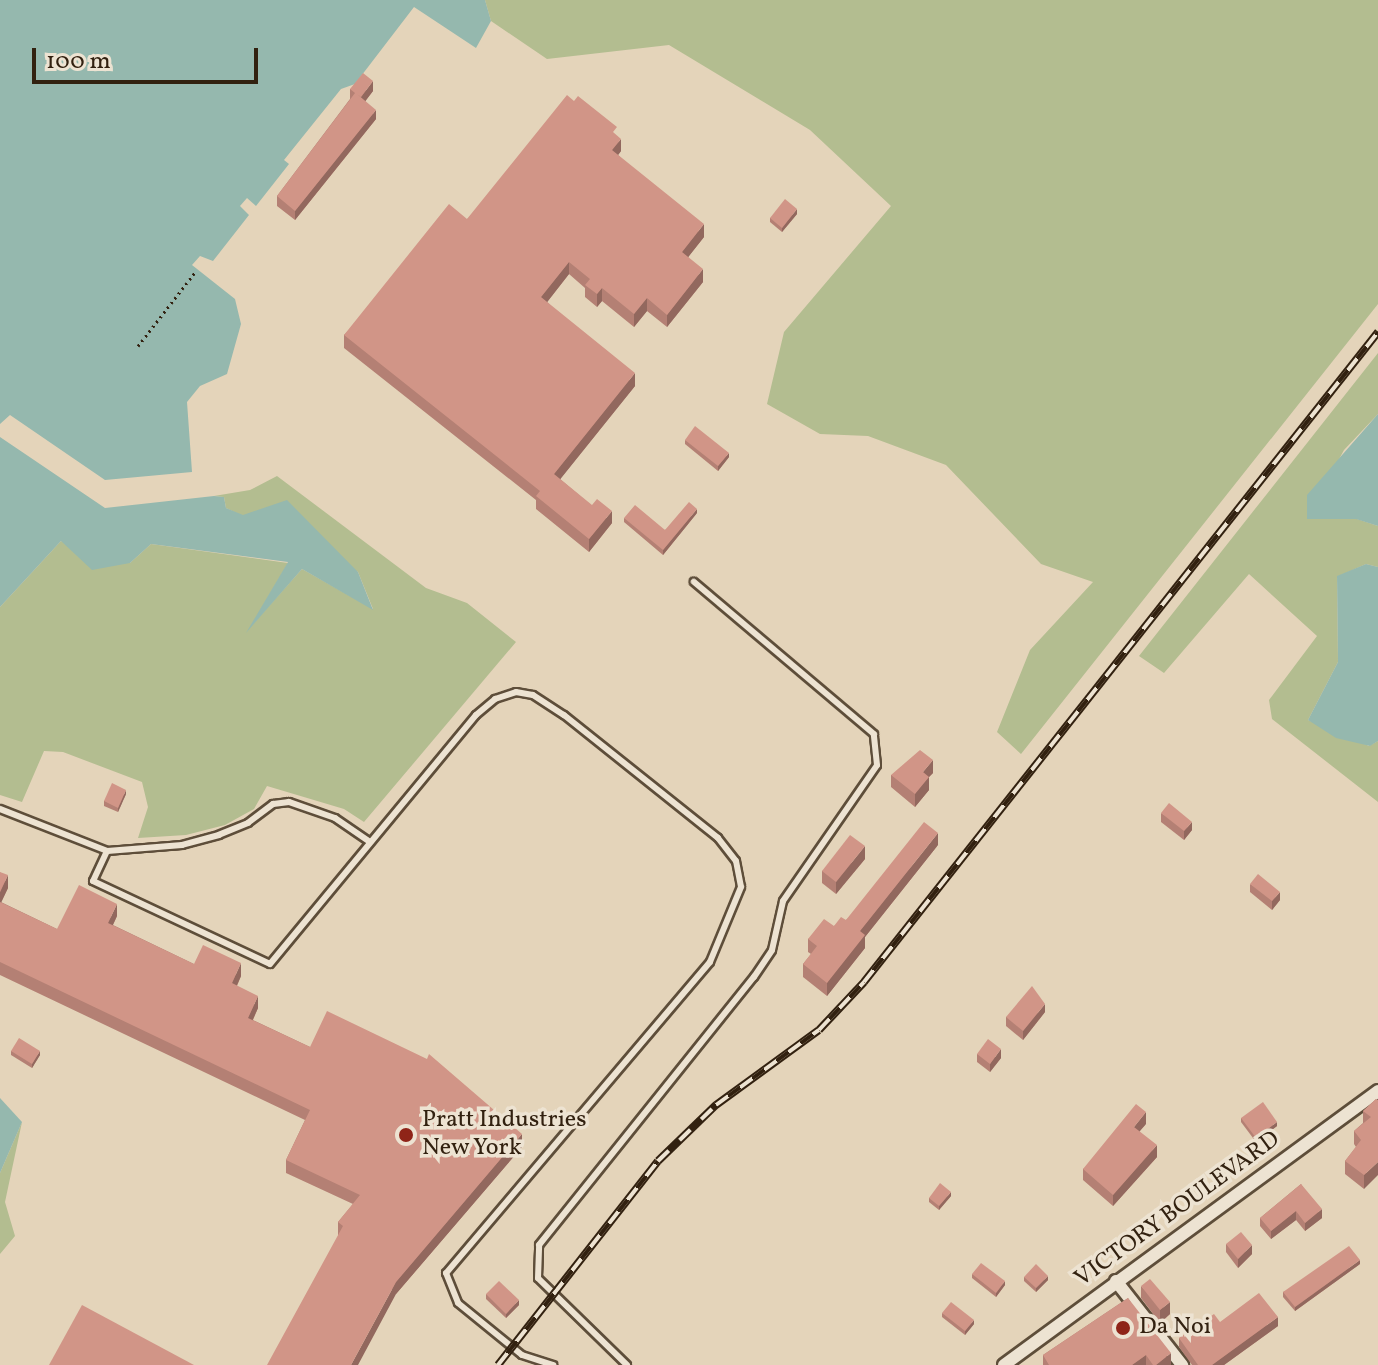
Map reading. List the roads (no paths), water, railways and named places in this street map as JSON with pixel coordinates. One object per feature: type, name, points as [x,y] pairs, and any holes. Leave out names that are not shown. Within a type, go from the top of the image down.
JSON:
[{"type":"street","name":"VICTORY BOULEVARD","points":[[1004,1365],[1378,1092]]},
{"type":"street","points":[[1116,1281],[1182,1365]]},
{"type":"lane","points":[[627,1365],[538,1278],[539,1245],[754,977],[772,950],[783,901],[877,765],[874,734],[694,582]]},
{"type":"lane","points":[[107,851],[93,881],[270,964],[476,715],[505,694],[525,693],[564,715],[718,838],[741,876],[710,962],[446,1273],[458,1303],[522,1355],[553,1365]]},
{"type":"lane","points":[[0,809],[107,851],[182,845],[219,835],[248,823],[273,804],[289,802],[335,818],[370,842]]},
{"type":"lane","points":[[522,1355],[525,1365]]},
{"type":"water","points":[[0,0],[485,0],[491,21],[476,48],[414,7],[355,84],[341,89],[284,160],[289,164],[256,206],[247,198],[240,206],[249,215],[213,261],[200,256],[192,265],[235,299],[241,324],[227,374],[200,386],[187,402],[192,472],[105,480],[10,415],[0,424]]},
{"type":"water","points":[[1378,414],[1378,526],[1356,519],[1307,519],[1307,495]]},
{"type":"water","points":[[0,437],[105,508],[214,496],[224,497],[226,508],[243,515],[287,500],[358,572],[373,610],[302,569],[246,633],[288,562],[151,544],[130,563],[92,570],[61,541],[0,607]]},
{"type":"water","points":[[1366,564],[1378,567],[1378,741],[1370,746],[1336,738],[1308,720],[1338,662],[1337,576]]},
{"type":"water","points":[[0,1098],[22,1122],[0,1173]]},
{"type":"railway","points":[[498,1365],[658,1161],[716,1105],[819,1030],[864,982],[1378,332]]},
{"type":"place","name":"Pratt Industries New York","points":[[406,1135]]},
{"type":"place","name":"Da Noi","points":[[1123,1328]]}]
